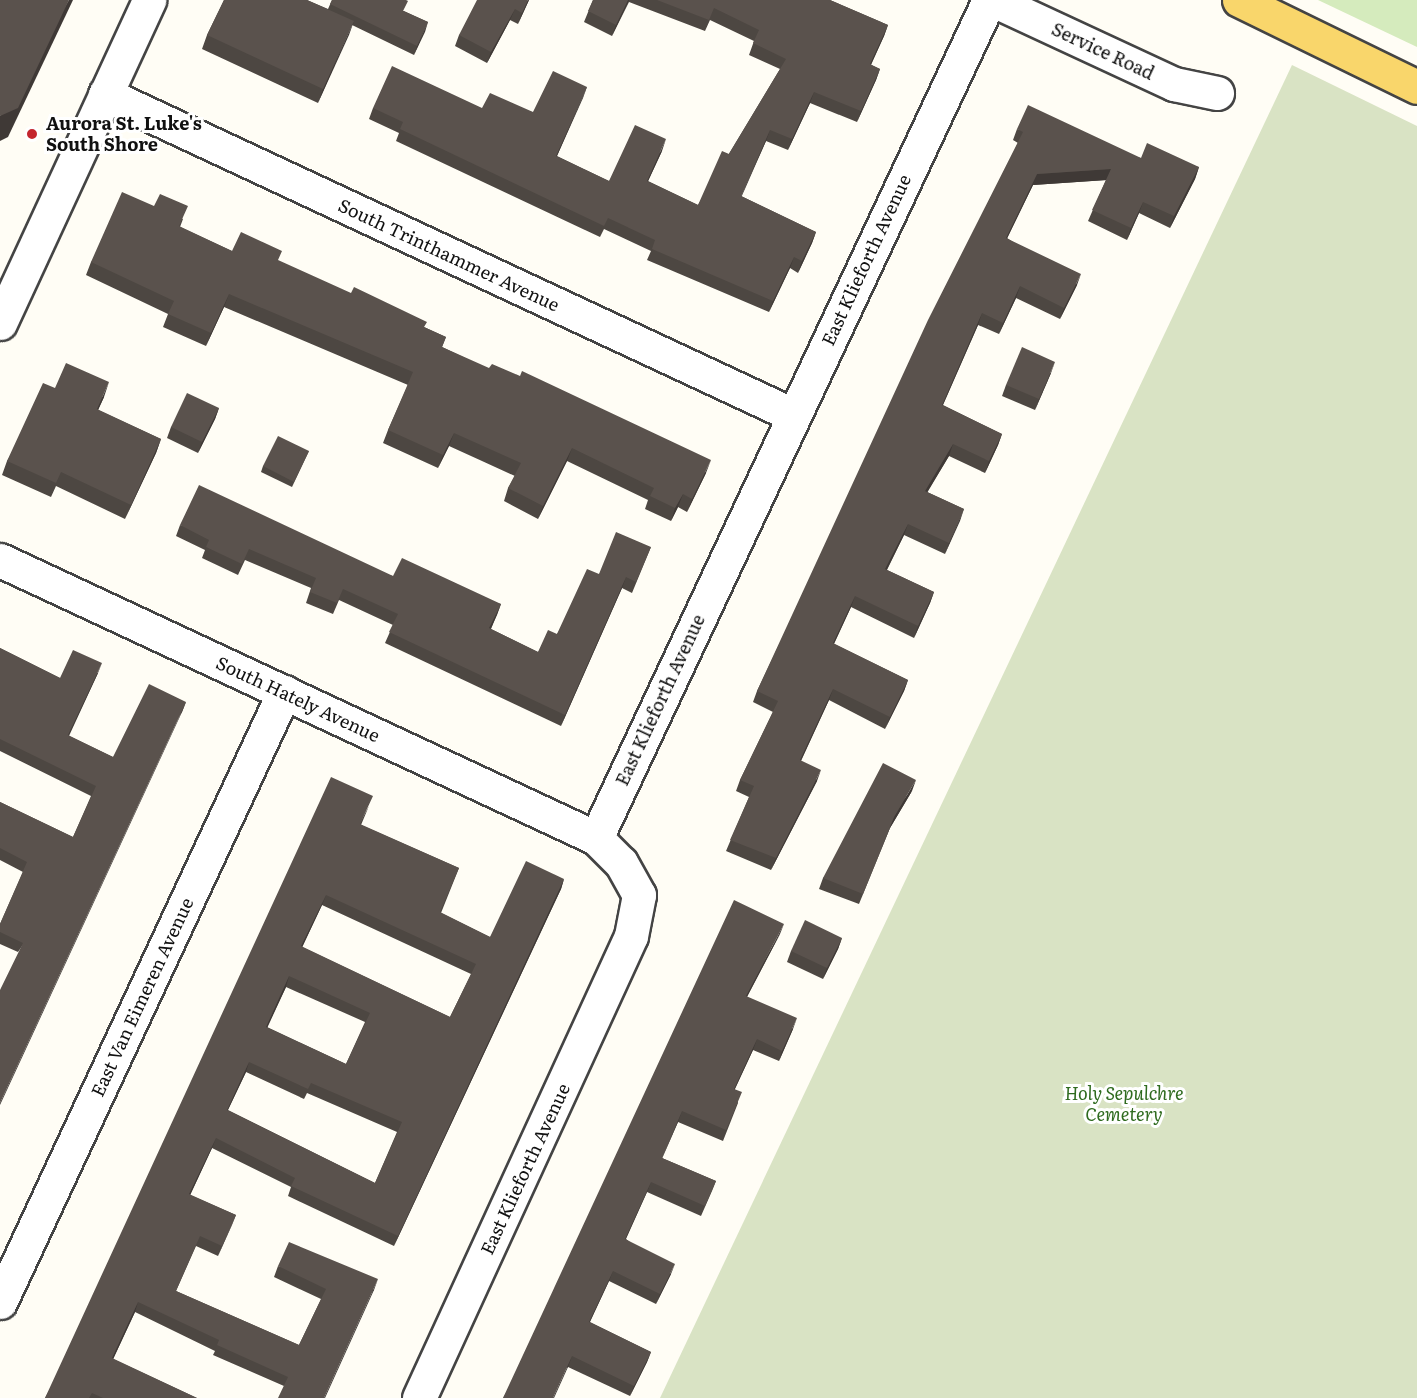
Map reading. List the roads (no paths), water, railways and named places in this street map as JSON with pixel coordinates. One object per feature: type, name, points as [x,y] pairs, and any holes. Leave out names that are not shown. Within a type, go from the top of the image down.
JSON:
[{"type":"main road","points":[[1239,0],[1417,87]]},
{"type":"street","points":[[0,323],[150,0]]},
{"type":"street","name":"Service Road","points":[[991,0],[1174,84],[1216,93]]},
{"type":"street","name":"East Klieforth Avenue","points":[[419,1398],[631,936],[639,896],[621,863],[596,838],[991,0]]},
{"type":"street","name":"South Trinthammer Avenue","points":[[105,94],[794,415]]},
{"type":"street","name":"South Hately Avenue","points":[[0,560],[596,838]]},
{"type":"street","name":"East Van Eimeren Avenue","points":[[0,1302],[284,692]]},
{"type":"place","name":"Aurora St. Luke's South Shore","points":[[32,134]]},
{"type":"park label","name":"Holy Sepulchre Cemetery","points":[[1124,1104]]}]
